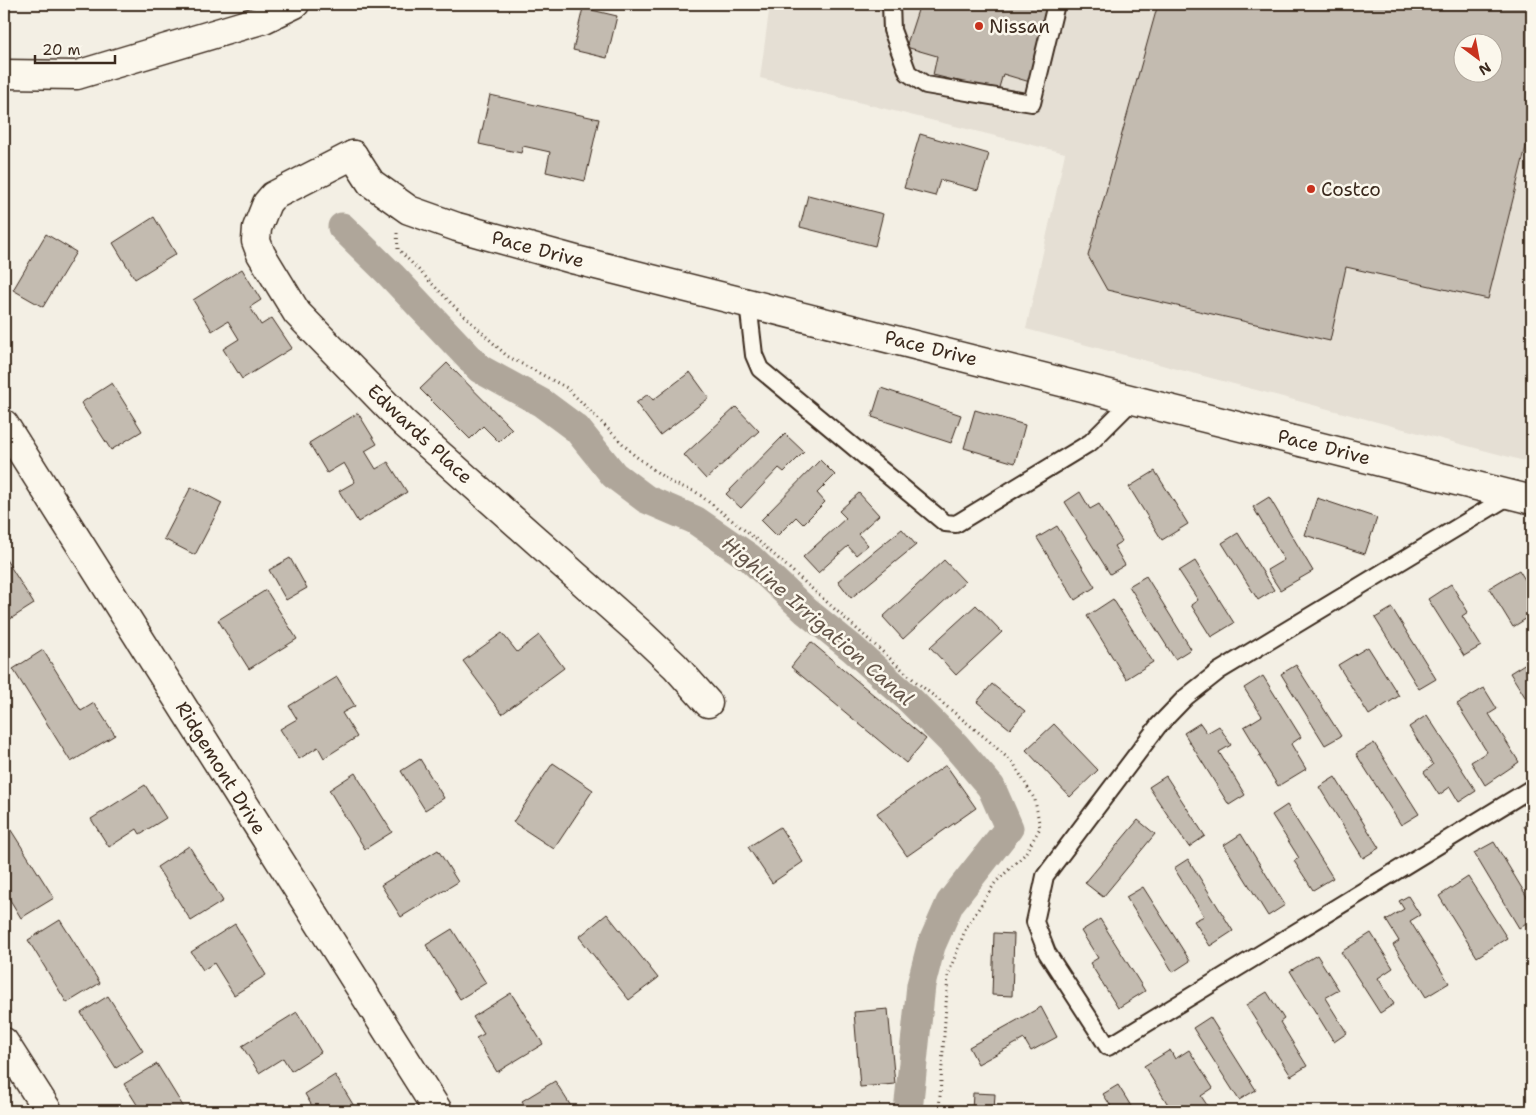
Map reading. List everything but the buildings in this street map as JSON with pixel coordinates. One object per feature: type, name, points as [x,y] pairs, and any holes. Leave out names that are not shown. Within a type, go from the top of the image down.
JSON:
[{"type":"street","points":[[4,74],[77,75],[264,19],[295,4]]},
{"type":"street","name":"Pace Drive","points":[[353,155],[371,183],[409,210],[457,227],[576,260],[1522,497]]},
{"type":"street","name":"Edwards Place","points":[[353,155],[273,196],[267,203],[257,228],[256,241],[261,254],[298,313],[404,423],[638,631],[675,666],[708,703]]},
{"type":"street","name":"Ridgemont Drive","points":[[4,424],[438,1111]]},
{"type":"street","points":[[4,1042],[48,1111]]},
{"type":"lane","points":[[891,4],[892,30],[908,73],[926,85],[1032,103],[1056,4]]},
{"type":"lane","points":[[748,303],[754,355],[760,369],[945,523],[956,524],[1091,442],[1134,400]]},
{"type":"lane","points":[[1522,497],[1219,671],[1186,697],[1158,726],[1045,876],[1035,922],[1047,953],[1108,1047],[1532,788]]},
{"type":"path","points":[[394,199],[398,249],[506,356],[567,388],[634,455],[670,482],[696,492],[762,544],[914,680],[988,740],[1014,764],[1035,800],[1040,828],[1025,854],[995,882],[966,928],[948,975],[939,1111]]},
{"type":"shaded area","name":"Costco","points":[[770,4],[1532,4],[1532,463],[1026,329],[1065,153],[760,78]]},
{"type":"waterway","name":"Highline Irrigation Canal","points":[[342,227],[391,275],[480,369],[542,403],[577,429],[614,475],[646,499],[695,520],[750,558],[806,611],[853,649],[909,699],[955,745],[991,787],[1009,828],[950,903],[931,946],[921,985],[908,1111]]},
{"type":"place","name":"Nissan","points":[[979,26]]},
{"type":"place","name":"Costco","points":[[1311,189]]}]
